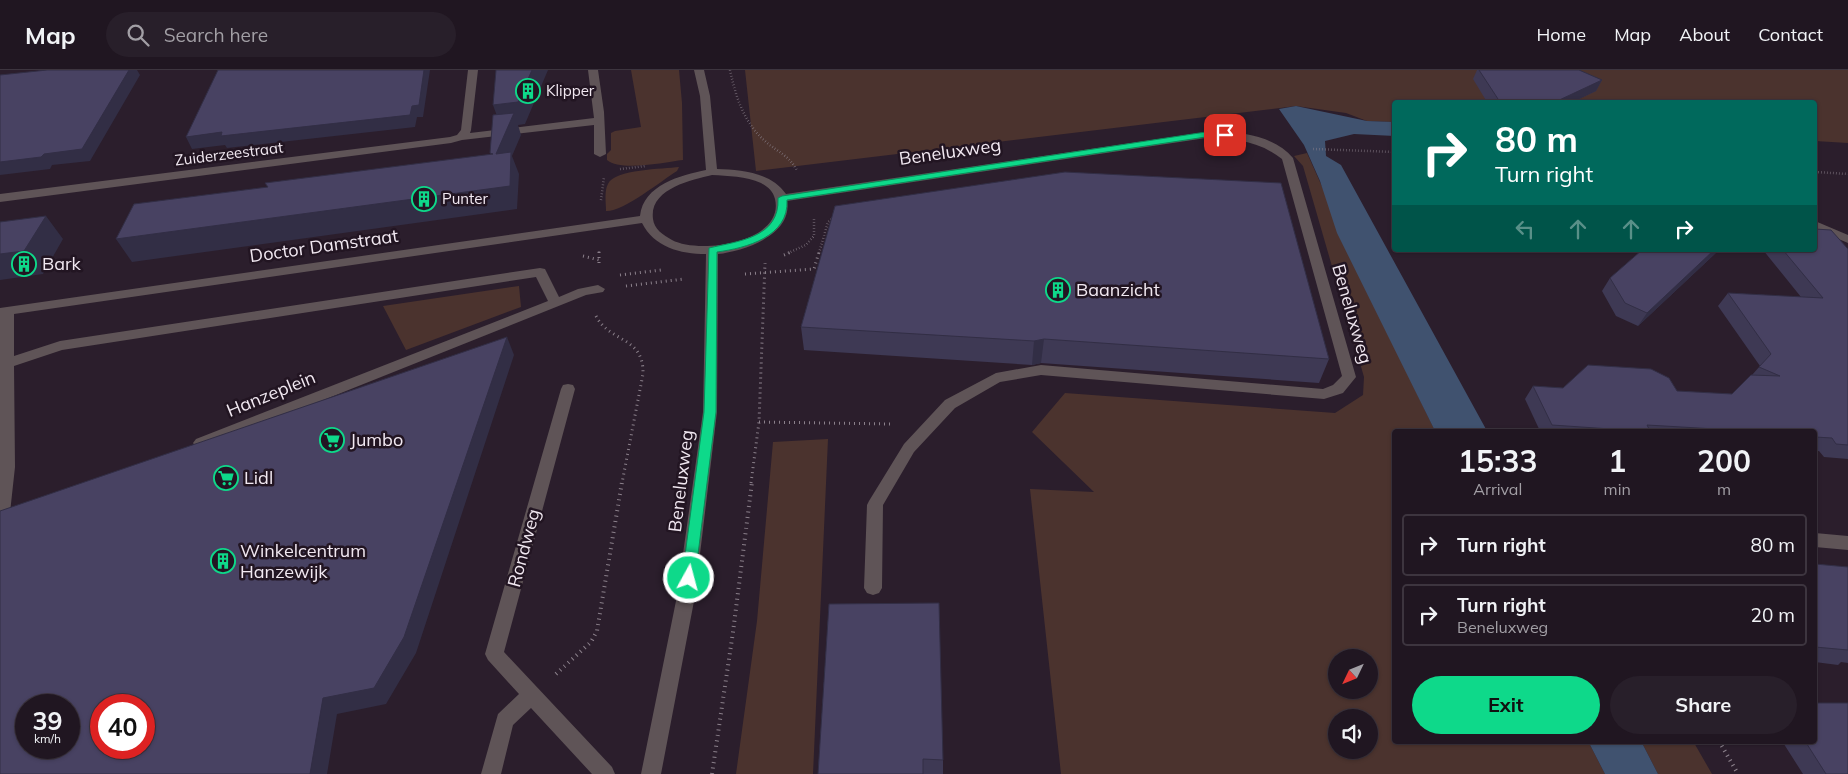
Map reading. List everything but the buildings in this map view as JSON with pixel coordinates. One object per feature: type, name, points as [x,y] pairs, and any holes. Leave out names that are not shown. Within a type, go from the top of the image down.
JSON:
[{"type":"street","points":[[461,137],[468,125],[473,70]]},
{"type":"street","points":[[593,70],[599,121],[600,154]]},
{"type":"street","points":[[699,70],[705,96],[712,172]]},
{"type":"street","name":"Zuiderzeestraat","points":[[0,198],[431,144],[461,137],[599,121]]},
{"type":"street","name":"Beneluxweg","points":[[782,198],[1206,135],[1252,138],[1278,149],[1287,158],[1349,377],[1338,389],[1324,394],[1041,370],[996,378],[950,404],[929,425],[910,448],[875,505],[873,588]]},
{"type":"street","points":[[712,172],[736,173],[758,177],[774,186],[782,198],[783,212],[774,226],[759,237],[737,246],[712,250],[692,250],[674,246],[659,239],[649,230],[646,219],[648,206],[658,194],[672,184],[692,176],[712,172]]},
{"type":"street","name":"Doctor Damstraat","points":[[0,522],[7,467],[3,365],[4,311],[646,219]]},
{"type":"street","points":[[1817,226],[1848,239]]},
{"type":"street","name":"Beneluxweg","points":[[651,774],[686,596],[710,412],[712,250]]},
{"type":"street","points":[[3,365],[60,346],[540,272],[556,303]]},
{"type":"street","name":"Hanzeplein","points":[[185,449],[583,292],[598,289]]},
{"type":"street","name":"Rondweg","points":[[568,389],[494,654],[605,774]]},
{"type":"street","points":[[0,522],[19,515]]},
{"type":"street","points":[[1817,540],[1848,542]]},
{"type":"street","points":[[491,774],[505,720],[531,695]]},
{"type":"path","points":[[730,70],[737,103],[744,118],[752,129],[766,142],[781,152]]},
{"type":"path","points":[[1330,150],[1392,152]]},
{"type":"path","points":[[1817,172],[1848,174]]},
{"type":"path","points":[[531,695],[583,651],[597,631],[616,515],[643,374],[642,359],[636,347],[604,327],[597,319],[595,311],[598,289],[713,276],[814,269],[828,222],[835,217]]},
{"type":"path","points":[[712,774],[733,632],[759,422],[765,258]]},
{"type":"path","points":[[759,422],[929,425]]},
{"type":"path","points":[[1721,744],[1738,774]]},
{"type":"shaded area","points":[[631,70],[679,70],[682,103],[683,160],[632,166],[614,164],[607,160],[607,154],[611,150],[611,133],[641,127]]},
{"type":"shaded area","points":[[745,70],[1848,70],[1848,143],[1817,141],[1817,100],[1392,100],[1392,122],[1367,121],[1346,113],[1296,106],[756,171]]},
{"type":"shaded area","points":[[1307,153],[1385,327],[1434,429],[1392,429],[1392,744],[1590,744],[1605,774],[1061,774],[1030,489],[1094,492],[1032,432],[1065,393],[1335,413],[1363,395],[1364,377],[1303,166],[1294,156]]},
{"type":"shaded area","points":[[679,167],[677,171],[642,195],[622,207],[606,211],[606,190],[612,179],[620,175],[651,169]]},
{"type":"shaded area","points":[[519,286],[521,307],[406,350],[383,306]]},
{"type":"shaded area","points":[[828,439],[813,774],[736,774],[757,621],[773,442]]},
{"type":"shaded area","points":[[1643,744],[1695,744],[1712,774],[1658,774]]},
{"type":"water","points":[[1296,106],[1367,121],[1392,122],[1392,136],[1354,134],[1325,141],[1326,156],[1341,165],[1486,429],[1434,429],[1337,233],[1320,181],[1304,145],[1279,109]]},
{"type":"water","points":[[1590,744],[1643,744],[1658,774],[1605,774]]},
{"type":"place","name":"Klipper","points":[[528,91]]},
{"type":"place","name":"Punter","points":[[424,199]]},
{"type":"place","name":"Bark","points":[[24,264]]},
{"type":"place","name":"Baanzicht","points":[[1058,290]]},
{"type":"place","name":"Jumbo","points":[[332,440]]},
{"type":"place","name":"Lidl","points":[[226,478]]},
{"type":"place","name":"Winkelcentrum Hanzewijk","points":[[223,561]]},
{"type":"route","points":[[689,578],[710,412],[712,250],[737,246],[759,237],[774,226],[783,212],[782,198],[1206,135],[1225,135]]}]
